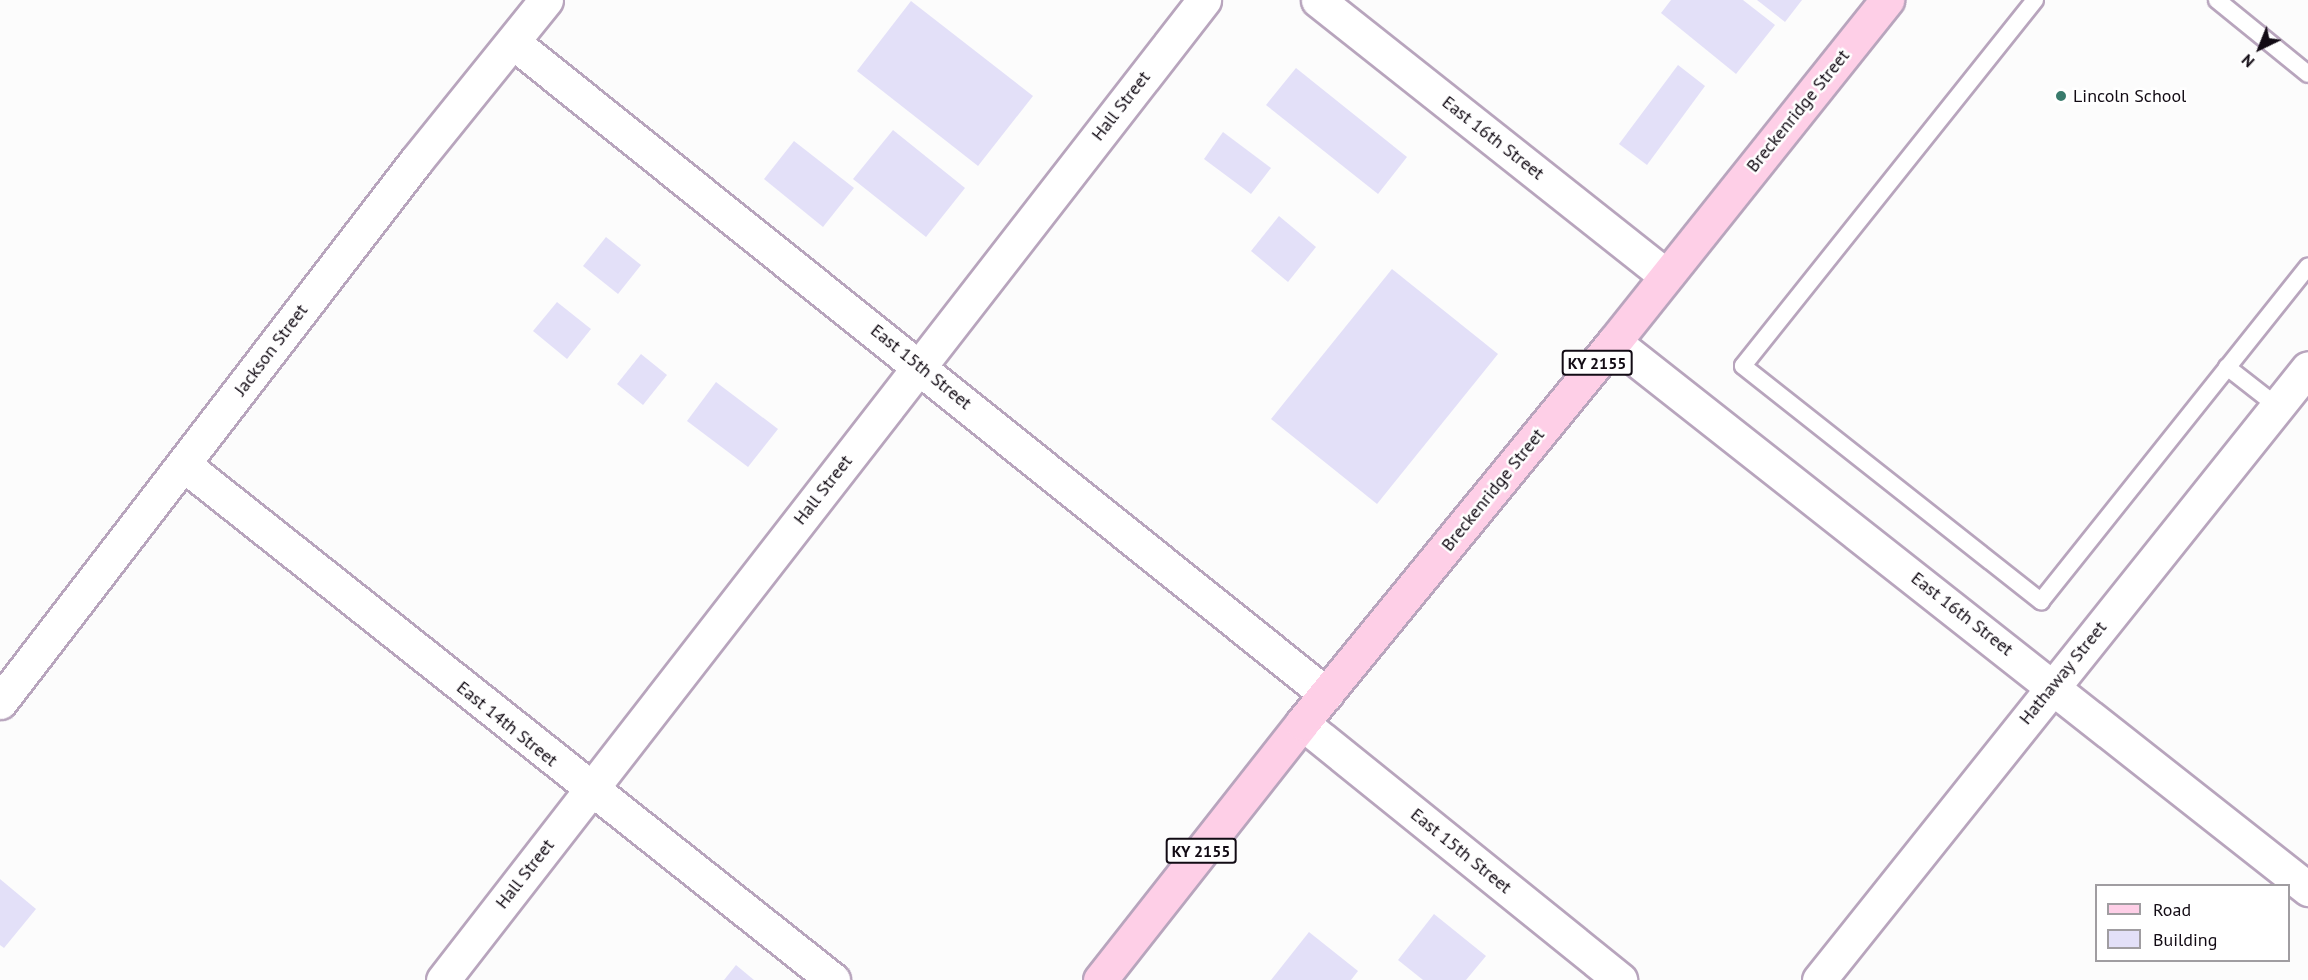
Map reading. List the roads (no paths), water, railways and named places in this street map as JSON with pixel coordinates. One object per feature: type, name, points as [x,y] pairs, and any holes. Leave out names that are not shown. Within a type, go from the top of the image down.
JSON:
[{"type":"main road","name":"Breckenridge Street","points":[[1100,980],[1302,723],[1614,342],[1887,0]]},
{"type":"street","name":"Jackson Street","points":[[0,702],[416,160],[514,43],[546,0]]},
{"type":"street","name":"Hall Street","points":[[443,980],[1204,0]]},
{"type":"street","name":"East 16th Street","points":[[1318,0],[1666,276]]},
{"type":"street","name":"East 15th Street","points":[[514,43],[919,365],[1326,694]]},
{"type":"street","name":"East 16th Street","points":[[1614,342],[2053,685],[2308,889]]},
{"type":"street","name":"Hathaway Street","points":[[1819,980],[2308,368]]},
{"type":"street","name":"East 14th Street","points":[[183,464],[590,790],[833,980]]},
{"type":"street","name":"East 15th Street","points":[[1302,723],[1620,980]]},
{"type":"lane","points":[[2035,0],[1743,366],[2041,602],[2308,267]]},
{"type":"lane","points":[[2217,0],[2308,74]]},
{"type":"lane","points":[[2227,367],[2277,406]]},
{"type":"place","name":"Lincoln School","points":[[2061,96]]}]
